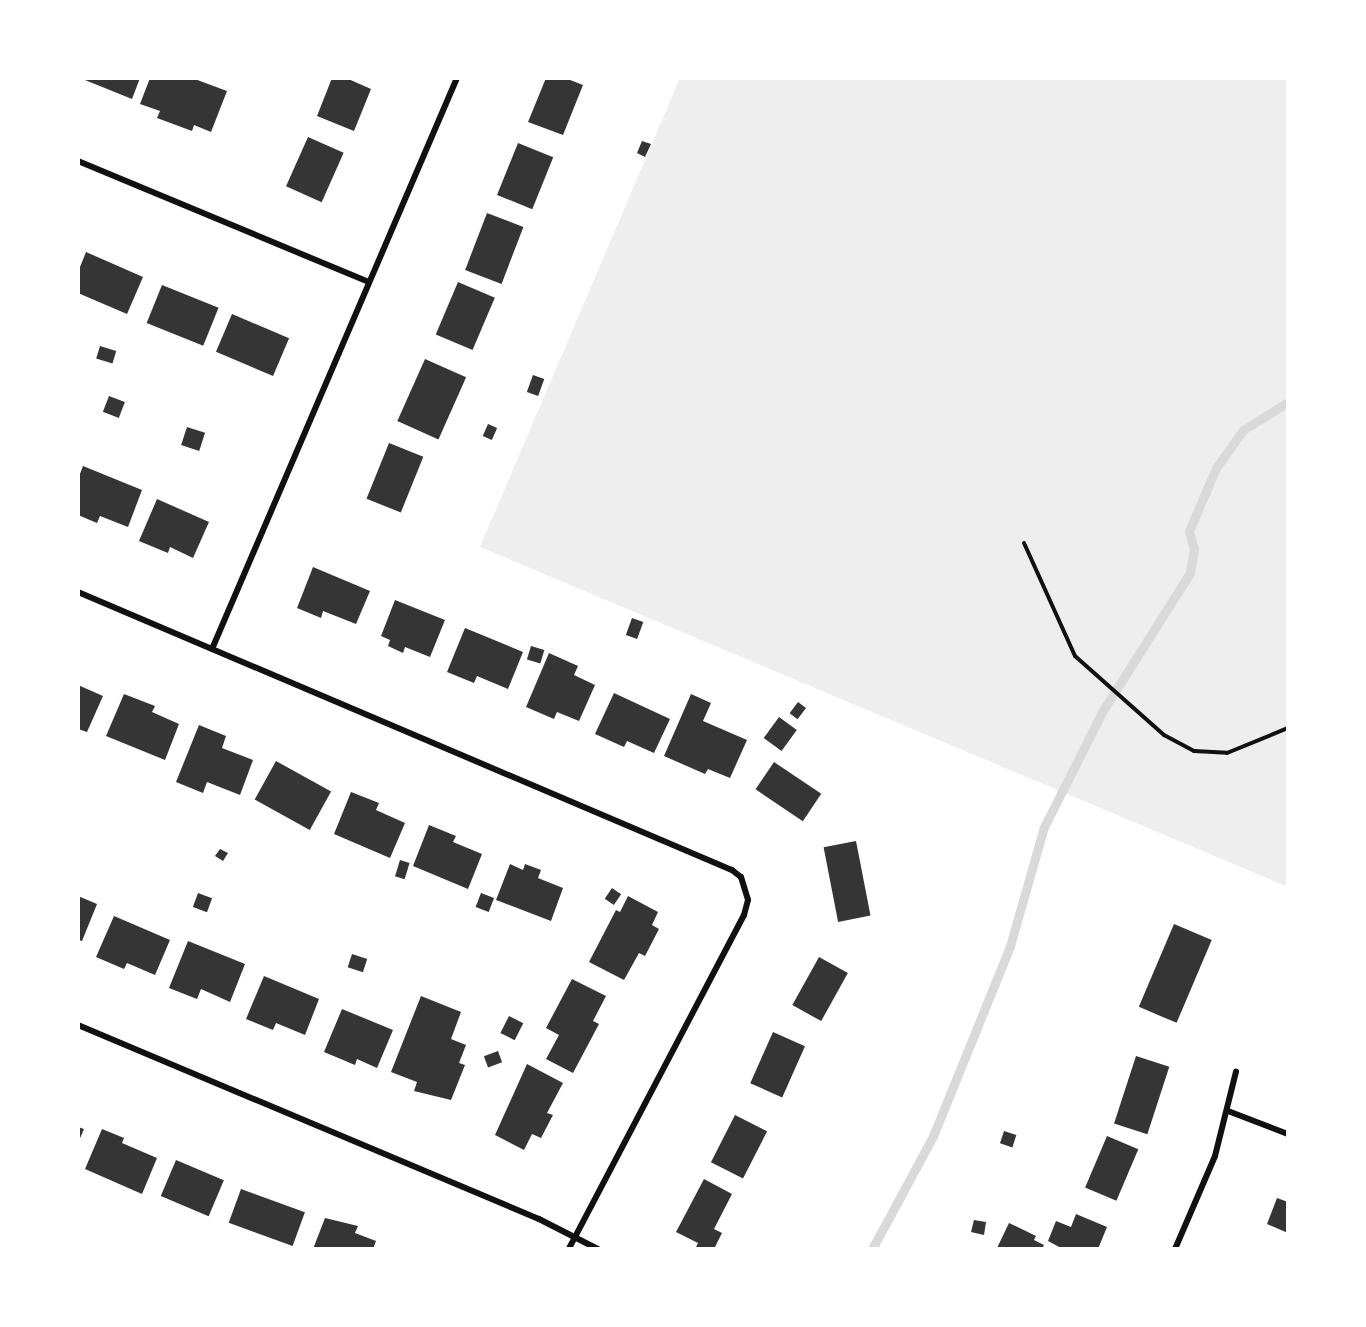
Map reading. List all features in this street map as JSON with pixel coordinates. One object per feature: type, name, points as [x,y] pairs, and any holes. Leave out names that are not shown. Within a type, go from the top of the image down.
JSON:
[{"type":"street","points":[[212,648],[457,78]]},
{"type":"street","points":[[78,161],[369,282]]},
{"type":"street","points":[[78,592],[732,870],[747,891],[744,915],[569,1249]]},
{"type":"street","points":[[78,1025],[598,1249]]},
{"type":"street","points":[[1175,1249],[1215,1155],[1228,1111],[1236,1072]]},
{"type":"street","points":[[1228,1111],[1288,1134]]},
{"type":"path","points":[[1024,543],[1064,637],[1088,671],[1143,719],[1178,744],[1211,752],[1227,753],[1251,746],[1288,728]]},
{"type":"shaded area","points":[[680,78],[1288,78],[1288,887],[480,547]]},
{"type":"building","points":[[80,78],[140,78],[132,99]]},
{"type":"building","points":[[150,78],[192,78],[227,91],[211,132],[194,125],[192,131],[157,118],[160,111],[140,104]]},
{"type":"building","points":[[332,78],[346,78],[371,89],[354,131],[317,116]]},
{"type":"building","points":[[546,78],[565,78],[583,85],[563,135],[528,122]]},
{"type":"building","points":[[308,137],[344,153],[322,202],[286,186]]},
{"type":"building","points":[[642,141],[651,144],[645,157],[637,153]]},
{"type":"building","points":[[518,143],[553,157],[532,209],[497,195]]},
{"type":"building","points":[[487,213],[523,227],[502,284],[465,270]]},
{"type":"building","points":[[86,252],[143,277],[127,314],[78,293],[78,272]]},
{"type":"building","points":[[458,282],[495,298],[473,350],[436,334]]},
{"type":"building","points":[[162,285],[219,308],[203,346],[147,323]]},
{"type":"building","points":[[232,314],[289,338],[273,376],[216,352]]},
{"type":"building","points":[[100,346],[116,351],[112,363],[96,358]]},
{"type":"building","points":[[425,359],[466,377],[438,439],[397,421]]},
{"type":"building","points":[[533,375],[544,379],[538,396],[527,392]]},
{"type":"building","points":[[109,396],[125,402],[119,418],[103,412]]},
{"type":"building","points":[[488,424],[497,428],[492,440],[483,436]]},
{"type":"building","points":[[187,427],[205,433],[199,451],[181,445]]},
{"type":"building","points":[[389,443],[423,457],[401,512],[367,499]]},
{"type":"building","points":[[83,466],[142,490],[128,527],[100,516],[97,523],[78,515],[78,479]]},
{"type":"building","points":[[157,499],[209,522],[193,558],[170,547],[168,553],[139,541]]},
{"type":"building","points":[[313,567],[370,591],[356,624],[323,611],[321,618],[297,608]]},
{"type":"building","points":[[395,600],[445,620],[430,657],[405,647],[403,653],[388,646],[390,640],[381,636]]},
{"type":"building","points":[[632,618],[643,622],[637,639],[626,635]]},
{"type":"building","points":[[465,628],[523,652],[508,689],[477,676],[474,683],[447,672]]},
{"type":"building","points":[[531,646],[544,650],[540,663],[527,659]]},
{"type":"building","points":[[549,653],[578,666],[574,675],[595,685],[579,721],[557,712],[554,719],[526,707]]},
{"type":"building","points":[[78,685],[103,696],[87,732],[78,729]]},
{"type":"building","points":[[614,693],[670,719],[654,753],[627,741],[624,747],[595,734]]},
{"type":"building","points":[[124,694],[155,706],[152,712],[179,724],[165,760],[106,736]]},
{"type":"building","points":[[691,694],[711,703],[703,721],[747,740],[730,778],[708,769],[705,774],[664,756]]},
{"type":"building","points":[[798,702],[806,708],[798,719],[790,713]]},
{"type":"building","points":[[779,717],[797,730],[782,751],[764,738]]},
{"type":"building","points":[[199,725],[226,736],[222,748],[253,760],[240,795],[207,782],[203,793],[176,782]]},
{"type":"building","points":[[276,761],[331,792],[310,830],[255,799]]},
{"type":"building","points":[[774,762],[821,794],[803,821],[756,789]]},
{"type":"building","points":[[351,792],[379,803],[376,810],[405,823],[390,858],[334,834]]},
{"type":"building","points":[[429,825],[456,836],[453,842],[482,854],[468,889],[413,866]]},
{"type":"building","points":[[856,841],[871,916],[838,922],[824,847]]},
{"type":"building","points":[[220,849],[228,853],[223,861],[215,856]]},
{"type":"building","points":[[400,860],[410,863],[405,879],[395,876]]},
{"type":"building","points":[[510,864],[523,870],[525,864],[541,870],[538,878],[563,888],[551,921],[496,900]]},
{"type":"building","points":[[612,888],[621,894],[614,905],[605,899]]},
{"type":"building","points":[[198,893],[212,898],[207,912],[193,907]]},
{"type":"building","points":[[481,893],[494,898],[489,912],[476,907]]},
{"type":"building","points":[[78,896],[97,904],[82,941],[78,940]]},
{"type":"building","points":[[628,896],[658,912],[652,925],[659,929],[645,956],[639,953],[624,980],[589,962],[616,910],[620,912]]},
{"type":"building","points":[[114,916],[170,940],[155,975],[127,963],[124,969],[96,957]]},
{"type":"building","points":[[1174,924],[1212,940],[1177,1023],[1139,1007]]},
{"type":"building","points":[[188,941],[245,964],[230,1002],[201,989],[197,999],[169,988]]},
{"type":"building","points":[[352,954],[367,959],[363,972],[348,967]]},
{"type":"building","points":[[819,957],[848,973],[821,1021],[792,1005]]},
{"type":"building","points":[[264,976],[319,999],[305,1035],[276,1023],[273,1030],[246,1019]]},
{"type":"building","points":[[572,979],[606,996],[593,1021],[599,1024],[573,1073],[546,1059],[559,1035],[546,1028]]},
{"type":"building","points":[[421,996],[461,1012],[451,1039],[466,1045],[459,1063],[465,1065],[451,1100],[414,1091],[417,1082],[391,1072]]},
{"type":"building","points":[[342,1009],[393,1030],[377,1068],[357,1059],[355,1065],[324,1052]]},
{"type":"building","points":[[509,1016],[523,1023],[515,1040],[500,1033]]},
{"type":"building","points":[[773,1032],[805,1046],[782,1097],[750,1083]]},
{"type":"building","points":[[498,1051],[502,1062],[488,1067],[484,1056]]},
{"type":"building","points":[[1136,1056],[1169,1067],[1147,1134],[1114,1124]]},
{"type":"building","points":[[527,1064],[563,1083],[547,1113],[553,1115],[541,1138],[532,1134],[524,1150],[495,1135]]},
{"type":"building","points":[[735,1115],[767,1131],[743,1179],[711,1162]]},
{"type":"building","points":[[78,1127],[84,1129],[78,1143]]},
{"type":"building","points":[[102,1129],[124,1138],[122,1143],[157,1158],[142,1194],[85,1169]]},
{"type":"building","points":[[1004,1131],[1016,1135],[1012,1147],[1000,1143]]},
{"type":"building","points":[[1107,1136],[1138,1149],[1116,1201],[1085,1188]]},
{"type":"building","points":[[176,1160],[224,1180],[209,1216],[161,1196]]},
{"type":"building","points":[[704,1179],[732,1194],[714,1229],[722,1233],[714,1249],[695,1249],[698,1243],[676,1232]]},
{"type":"building","points":[[241,1189],[305,1212],[293,1246],[229,1223]]},
{"type":"building","points":[[1277,1198],[1288,1202],[1288,1233],[1267,1224]]},
{"type":"building","points":[[1076,1214],[1107,1227],[1098,1249],[1063,1249],[1048,1241],[1056,1221],[1071,1227]]},
{"type":"building","points":[[325,1218],[358,1226],[355,1233],[376,1241],[373,1249],[313,1249]]},
{"type":"building","points":[[974,1220],[986,1222],[984,1235],[971,1232]]},
{"type":"building","points":[[1009,1223],[1036,1236],[1034,1240],[1044,1245],[1042,1249],[997,1248]]},
{"type":"waterway","points":[[872,1249],[933,1136],[1010,946],[1044,827],[1102,712],[1190,573],[1194,549],[1189,531],[1216,468],[1243,430],[1288,402]]}]
